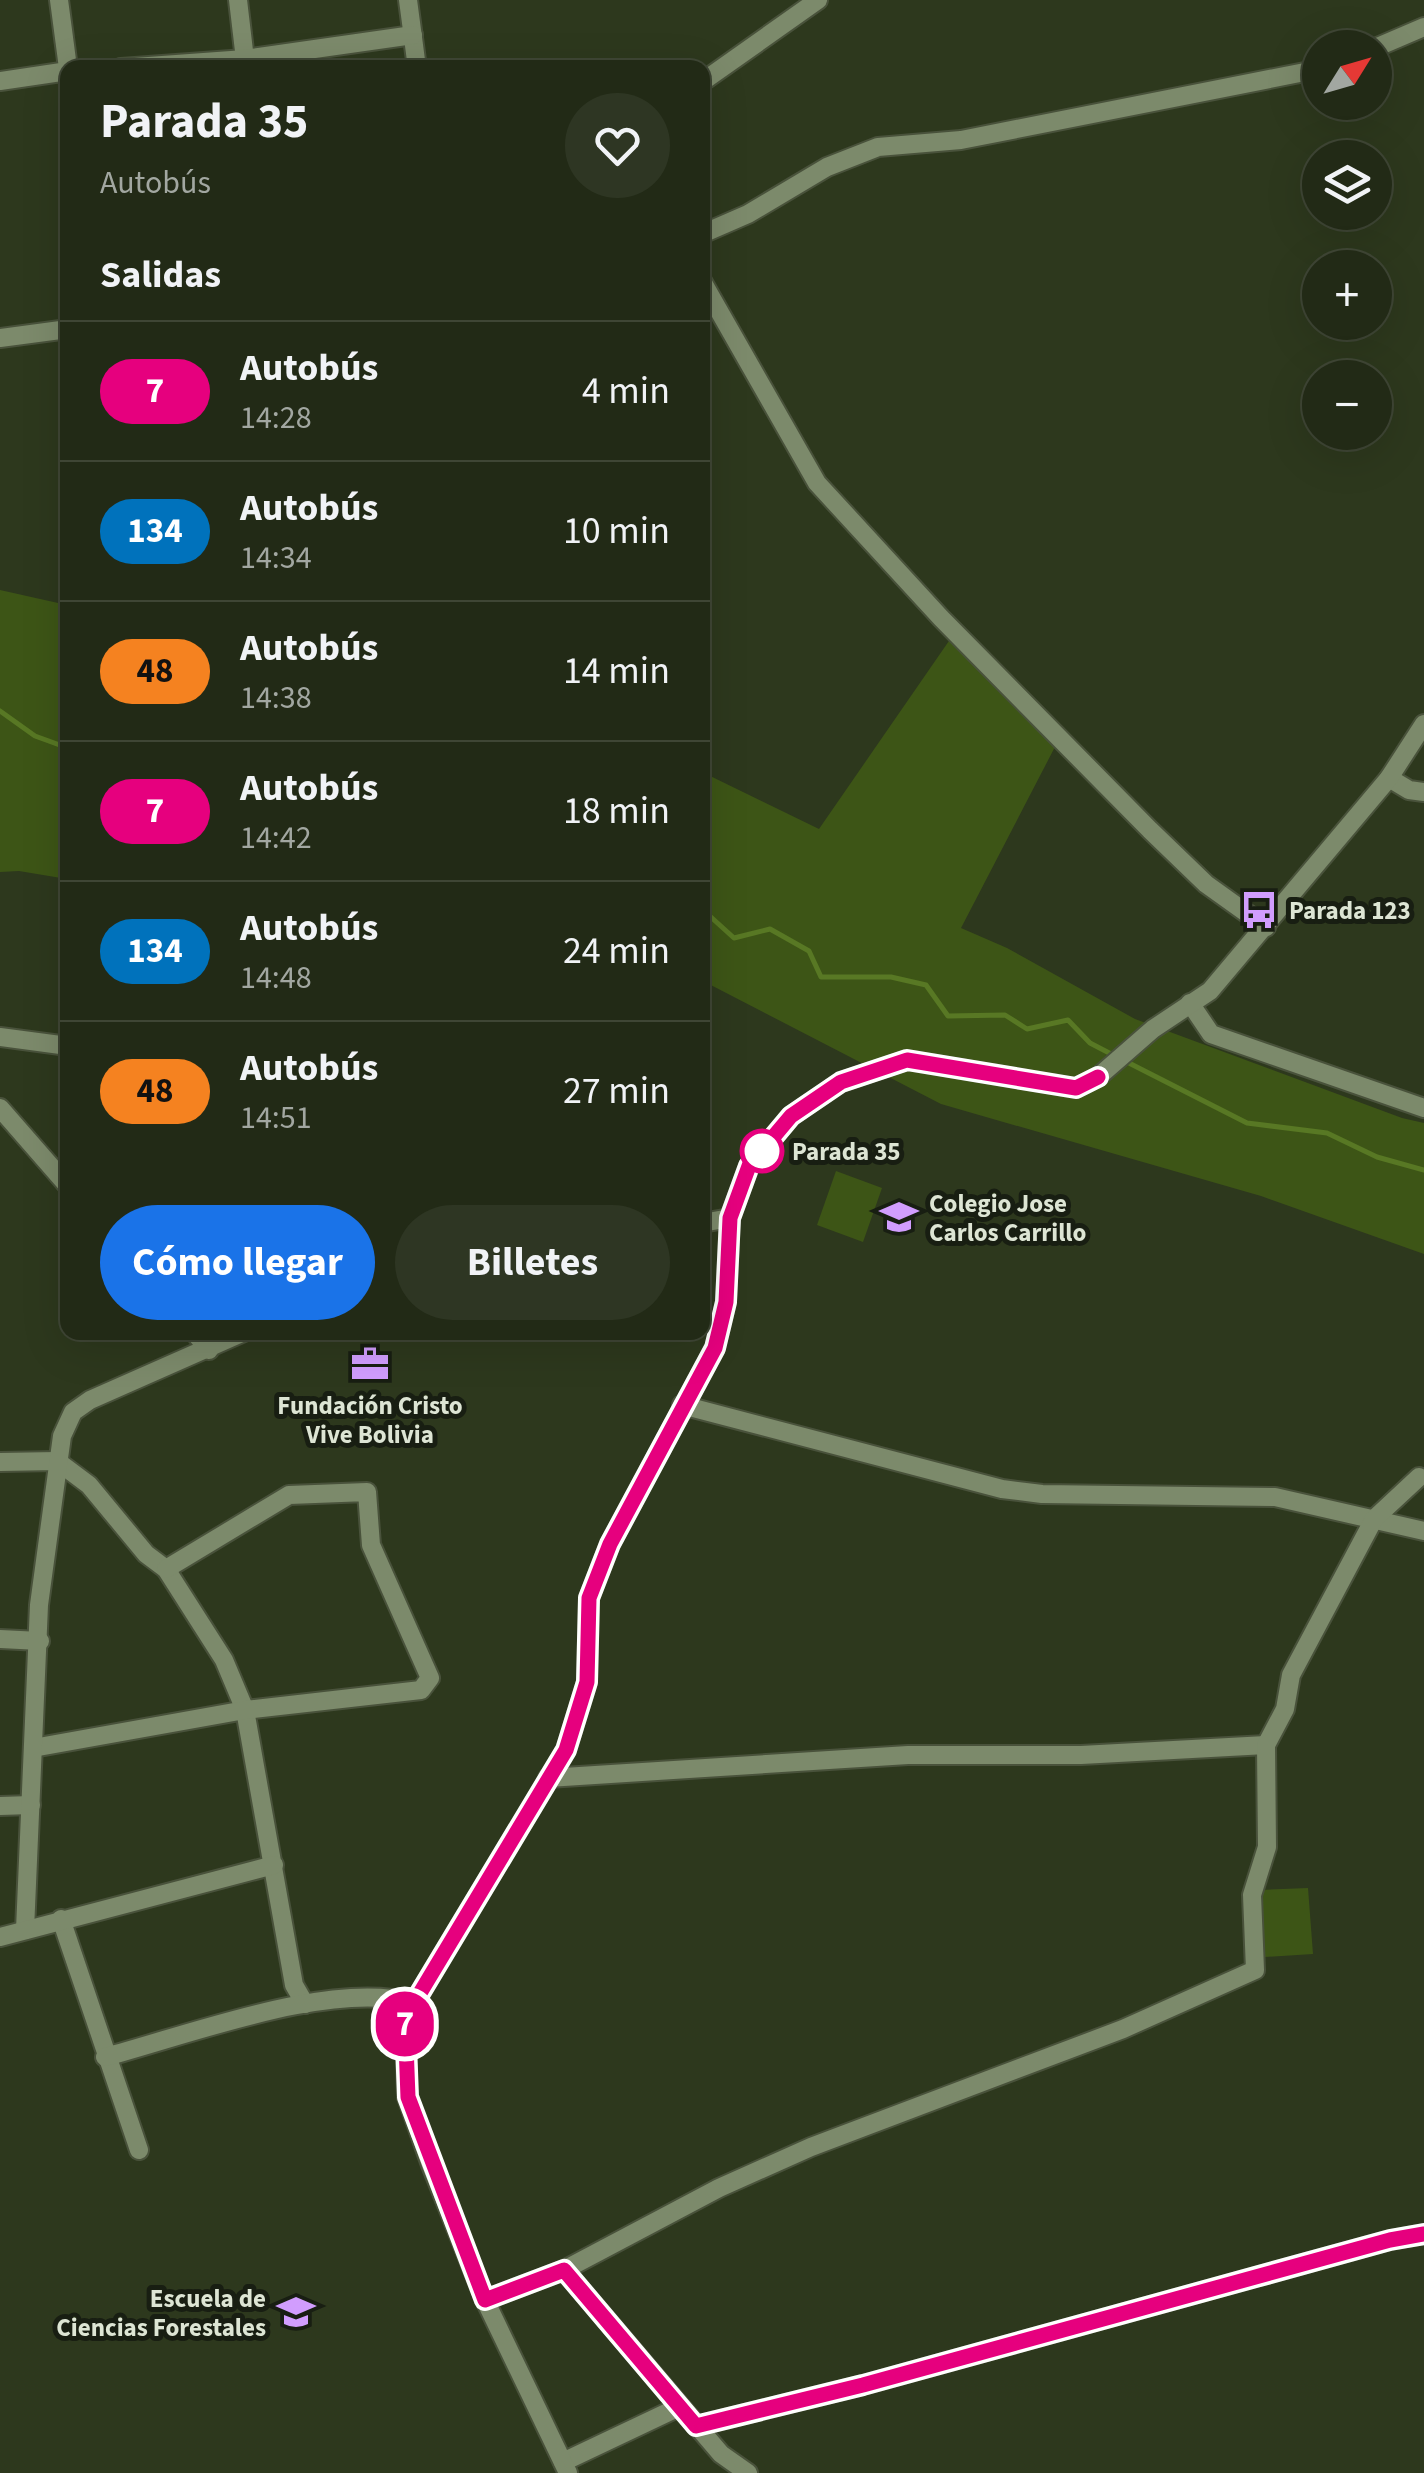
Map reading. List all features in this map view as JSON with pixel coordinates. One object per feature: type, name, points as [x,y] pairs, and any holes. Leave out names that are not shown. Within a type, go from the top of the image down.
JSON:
[{"type":"street","points":[[60,0],[67,60]]},
{"type":"street","points":[[238,0],[246,60]]},
{"type":"street","points":[[408,0],[416,60]]},
{"type":"street","points":[[710,76],[818,0]]},
{"type":"street","points":[[1392,41],[1424,27]]},
{"type":"street","points":[[264,60],[413,35]]},
{"type":"street","points":[[0,81],[60,70]]},
{"type":"street","points":[[710,231],[748,214],[827,167],[878,147],[962,140],[1302,73]]},
{"type":"street","points":[[710,295],[817,483],[942,618],[1150,830],[1206,884],[1266,927]]},
{"type":"street","points":[[0,338],[60,330]]},
{"type":"street","points":[[679,2407],[566,2468],[485,2300],[408,2097],[405,2018],[566,1750],[587,1682],[589,1598],[610,1544],[715,1348],[726,1302],[730,1218],[749,1166],[791,1116],[841,1082],[907,1060],[1076,1088],[1098,1077],[1153,1029],[1210,990],[1389,778],[1424,724]]},
{"type":"street","points":[[1389,778],[1408,790],[1424,792]]},
{"type":"street","points":[[1190,1003],[1211,1034],[1424,1108]]},
{"type":"street","points":[[0,1036],[60,1045]]},
{"type":"street","points":[[0,1108],[60,1177]]},
{"type":"street","points":[[710,1222],[730,1218]]},
{"type":"street","points":[[200,1340],[208,1350]]},
{"type":"street","points":[[25,1930],[39,1604],[62,1436],[73,1412],[90,1400],[228,1340]]},
{"type":"street","points":[[682,1406],[1002,1488],[1042,1494],[1275,1497],[1424,1532]]},
{"type":"street","points":[[0,1462],[57,1461],[89,1485],[146,1554],[166,1569],[224,1660],[245,1710],[294,1985],[306,2004]]},
{"type":"street","points":[[485,2300],[564,2270],[719,2188],[811,2148],[1123,2029],[1255,1970],[1252,1895],[1267,1847],[1266,1745],[1285,1709],[1291,1675],[1374,1519],[1419,1477]]},
{"type":"street","points":[[32,1748],[245,1710],[421,1690],[430,1678],[371,1546],[366,1492],[290,1495],[166,1569]]},
{"type":"street","points":[[0,1639],[40,1641]]},
{"type":"street","points":[[548,1778],[908,1755],[1081,1755],[1266,1745]]},
{"type":"street","points":[[0,1806],[31,1805]]},
{"type":"street","points":[[0,1937],[274,1864]]},
{"type":"street","points":[[61,1919],[139,2150]]},
{"type":"street","points":[[105,2057],[306,2004],[385,1996],[413,2004]]},
{"type":"street","points":[[696,2426],[1424,2234]]},
{"type":"street","points":[[564,2270],[721,2454],[748,2473]]},
{"type":"green space","points":[[0,590],[60,603],[60,878],[0,872]]},
{"type":"green space","points":[[951,638],[1057,743],[961,928],[1007,948],[1135,1019],[1424,1123],[1424,1254],[1261,1196],[941,1104],[710,985],[710,776],[819,829]]},
{"type":"green space","points":[[836,1171],[882,1188],[863,1242],[817,1225]]},
{"type":"green space","points":[[1308,1888],[1313,1954],[1265,1957],[1261,1890]]},
{"type":"waterway","points":[[0,711],[35,736],[60,745]]},
{"type":"waterway","points":[[710,916],[734,938],[770,929],[809,951],[821,977],[891,977],[926,985],[948,1016],[1005,1015],[1027,1029],[1068,1020],[1090,1043],[1115,1056]]},
{"type":"waterway","points":[[1125,1061],[1247,1123],[1327,1133],[1377,1157],[1424,1170]]},
{"type":"bus line","name":"7","points":[[1098,1077],[1076,1088],[1040,1085],[907,1060],[841,1082],[791,1116],[749,1166],[730,1218],[726,1302],[715,1348],[610,1544],[589,1598],[587,1682],[566,1750],[498,1867],[424,1980],[405,2018],[408,2097],[485,2300],[564,2270],[696,2426],[1424,2234]]},
{"type":"place","name":"Parada 123","points":[[1259,910]]},
{"type":"place","name":"Parada 35","points":[[762,1151]]},
{"type":"place","name":"Colegio Jose Carlos Carrillo","points":[[899,1217]]},
{"type":"place","name":"Fundación Cristo Vive Bolivia","points":[[370,1364]]},
{"type":"place","name":"Escuela de Ciencias Forestales","points":[[296,2312]]}]
